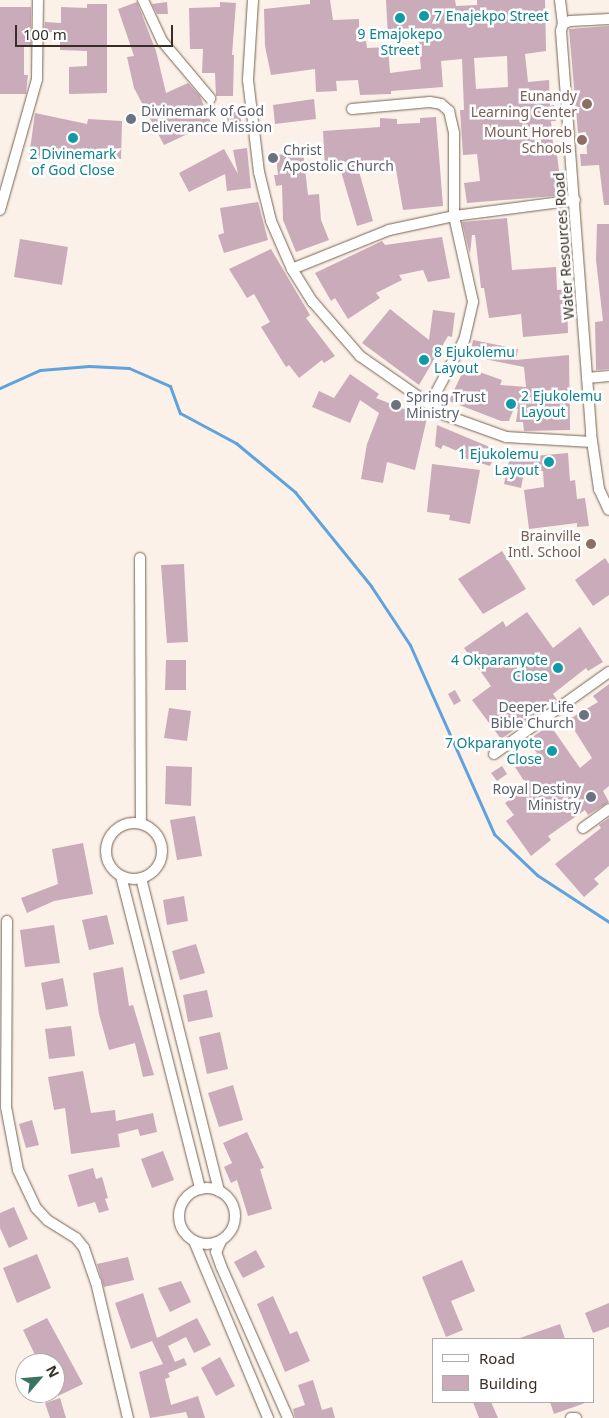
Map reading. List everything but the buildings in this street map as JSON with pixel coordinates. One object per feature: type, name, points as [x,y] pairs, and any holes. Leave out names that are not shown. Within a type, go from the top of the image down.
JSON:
[{"type":"street","points":[[0,210],[37,79],[38,0]]},
{"type":"street","points":[[143,0],[162,40],[210,98]]},
{"type":"street","points":[[253,0],[248,80],[253,131],[271,221],[292,269],[313,302],[360,356],[445,414],[506,438],[592,442]]},
{"type":"street","name":"Water Resources Road","points":[[560,0],[592,442],[599,489],[609,510]]},
{"type":"street","points":[[563,24],[609,19]]},
{"type":"street","points":[[352,109],[430,102],[441,104],[449,111],[454,133],[454,216],[473,302],[464,340],[430,404]]},
{"type":"street","points":[[292,269],[389,230],[454,216],[574,200]]},
{"type":"street","points":[[587,378],[609,376]]},
{"type":"street","points":[[140,558],[141,823]]},
{"type":"street","points":[[494,754],[609,672]]},
{"type":"street","points":[[583,828],[609,809]]},
{"type":"street","points":[[120,876],[141,878],[154,870],[162,856],[158,836],[141,823],[122,825],[108,840],[108,860],[120,876],[200,1189]]},
{"type":"street","points":[[141,878],[218,1191]]},
{"type":"street","points":[[6,922],[6,1107],[18,1170],[36,1208],[48,1220],[76,1238],[84,1248],[128,1418]]},
{"type":"street","points":[[148,985],[165,981]]},
{"type":"street","points":[[153,1006],[170,1002]]},
{"type":"street","points":[[171,1081],[189,1077]]},
{"type":"street","points":[[177,1104],[195,1099]]},
{"type":"street","points":[[268,1418],[194,1241],[182,1227],[179,1218],[184,1200],[200,1189],[218,1191],[226,1196],[235,1211],[232,1228],[221,1241],[216,1252],[288,1418]]},
{"type":"street","points":[[194,1241],[203,1244],[221,1241]]},
{"type":"street","points":[[240,1349],[256,1343]]},
{"type":"street","points":[[248,1367],[263,1361]]},
{"type":"street","points":[[571,1418],[576,1418]]},
{"type":"waterway","points":[[0,388],[40,370],[89,366],[129,368],[170,386],[180,413],[236,443],[295,492],[371,586],[410,645],[494,834],[537,875],[609,922]]},
{"type":"place","name":"7 Enajekpo Street","points":[[424,16]]},
{"type":"place","name":"9 Emajokepo Street","points":[[400,18]]},
{"type":"place","name":"Eunandy Learning Center","points":[[587,104]]},
{"type":"place","name":"Divinemark of God Deliverance Mission","points":[[131,119]]},
{"type":"place","name":"2 Divinemark of God Close","points":[[73,138]]},
{"type":"place","name":"Mount Horeb Schools","points":[[582,140]]},
{"type":"place","name":"Christ Apostolic Church","points":[[273,158]]},
{"type":"place","name":"8 Ejukolemu Layout","points":[[424,360]]},
{"type":"place","name":"2 Ejukolemu Layout","points":[[511,404]]},
{"type":"place","name":"Spring Trust Ministry","points":[[396,405]]},
{"type":"place","name":"1 Ejukolemu Layout","points":[[549,462]]},
{"type":"place","name":"Brainville Intl. School","points":[[591,544]]},
{"type":"place","name":"4 Okparanyote Close","points":[[558,668]]},
{"type":"place","name":"Deeper Life Bible Church","points":[[584,715]]},
{"type":"place","name":"7 Okparanyote Close","points":[[552,751]]},
{"type":"place","name":"Royal Destiny Ministry","points":[[591,797]]}]
